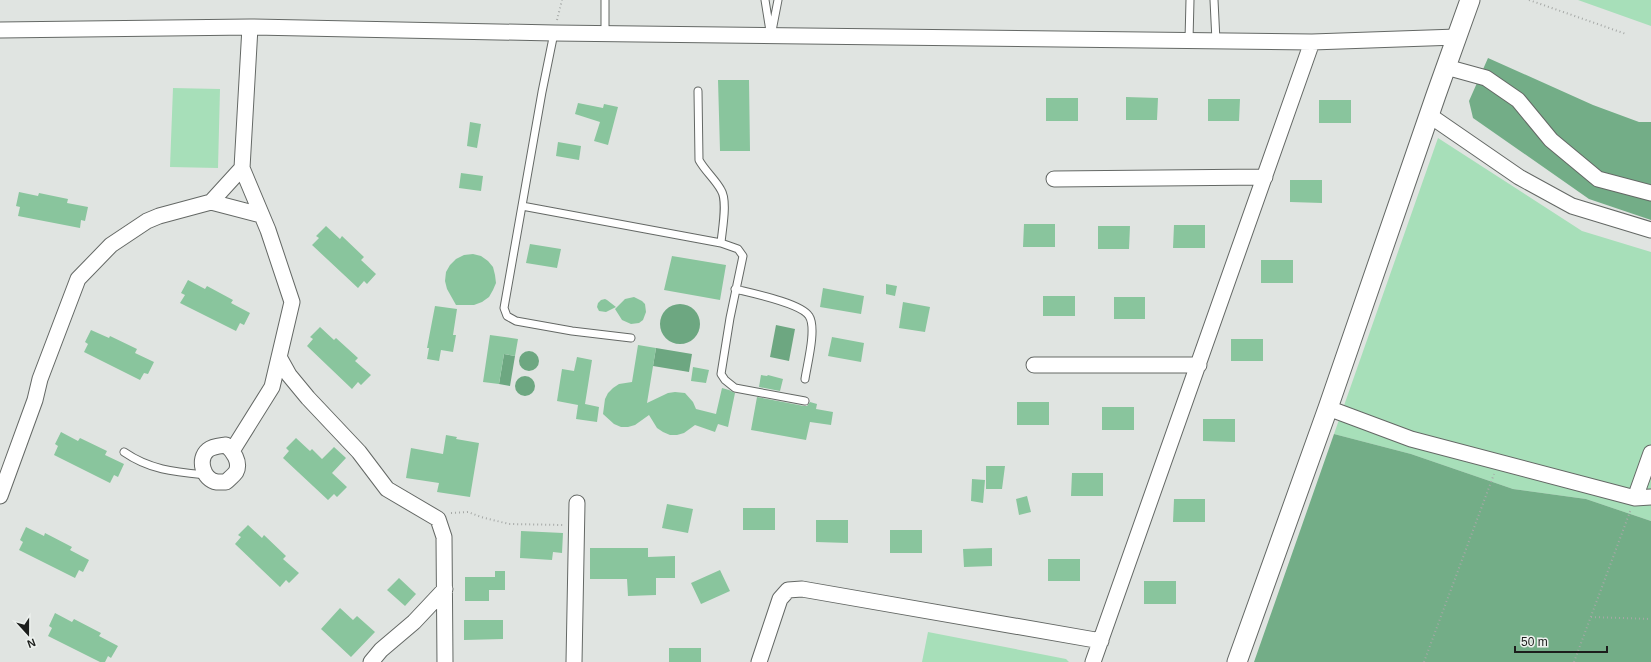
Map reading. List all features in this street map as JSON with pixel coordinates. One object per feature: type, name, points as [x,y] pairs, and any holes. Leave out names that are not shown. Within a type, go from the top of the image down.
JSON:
[{"type":"street","points":[[1237,662],[1328,408],[1470,0]]},
{"type":"street","points":[[232,451],[272,387],[292,302],[261,215],[242,168],[250,27]]},
{"type":"street","points":[[0,30],[250,27],[605,34],[1312,42],[1457,37]]},
{"type":"street","points":[[1094,662],[1312,42]]},
{"type":"street","points":[[1446,67],[1486,78],[1518,100],[1551,140],[1598,179],[1651,193]]},
{"type":"street","points":[[1429,115],[1519,176],[1572,206],[1651,230]]},
{"type":"street","points":[[211,202],[242,168]]},
{"type":"street","points":[[1054,179],[1265,177]]},
{"type":"street","points":[[0,496],[35,400],[40,379],[78,278],[111,245],[147,221],[159,216],[211,202],[261,215]]},
{"type":"street","points":[[279,357],[289,375],[359,452],[387,489],[438,519],[444,536],[445,662]]},
{"type":"street","points":[[1034,365],[1199,365]]},
{"type":"street","points":[[1328,408],[1411,439],[1635,498],[1651,497]]},
{"type":"street","points":[[226,445],[232,451],[237,461],[236,471],[226,482],[216,482],[206,476],[202,466],[202,458],[215,446],[226,445]]},
{"type":"street","points":[[1635,498],[1651,453]]},
{"type":"street","points":[[574,662],[577,503]]},
{"type":"street","points":[[371,662],[381,650],[414,622],[445,589]]},
{"type":"street","points":[[759,662],[780,599],[788,590],[802,589],[1101,641]]},
{"type":"lane","points":[[605,0],[605,34]]},
{"type":"lane","points":[[765,0],[770,36]]},
{"type":"lane","points":[[770,36],[778,0]]},
{"type":"lane","points":[[1189,40],[1190,0]]},
{"type":"lane","points":[[1214,0],[1216,41]]},
{"type":"lane","points":[[554,33],[542,92],[504,308],[508,316],[523,323],[631,338]]},
{"type":"lane","points":[[698,91],[699,160],[722,192],[724,208],[721,243]]},
{"type":"lane","points":[[522,206],[721,243],[738,249],[742,256],[735,289],[722,374],[725,380],[735,388],[805,401]]},
{"type":"lane","points":[[735,289],[801,308],[810,316],[812,330],[805,379]]},
{"type":"lane","points":[[124,452],[135,459],[161,470],[206,476]]},
{"type":"path","points":[[554,33],[562,0]]},
{"type":"path","points":[[1529,0],[1626,34]]},
{"type":"path","points":[[1424,662],[1498,462]]},
{"type":"path","points":[[1574,662],[1635,498]]},
{"type":"path","points":[[438,519],[446,514],[468,512],[509,524],[557,526],[577,524]]},
{"type":"path","points":[[1591,617],[1651,619]]},
{"type":"shaded area","points":[[1578,0],[1651,0],[1651,26]]},
{"type":"shaded area","points":[[1488,58],[1593,105],[1639,122],[1651,122],[1651,220],[1589,199],[1473,118],[1469,101]]},
{"type":"shaded area","points":[[173,88],[220,89],[218,168],[170,167]]},
{"type":"shaded area","points":[[1438,138],[1582,231],[1651,252],[1651,521],[1586,499],[1513,489],[1411,454],[1334,434]]},
{"type":"shaded area","points":[[680,304],[691,307],[697,313],[700,324],[697,335],[691,341],[680,344],[669,341],[663,335],[660,324],[663,313],[669,307]]},
{"type":"shaded area","points":[[776,325],[795,329],[789,361],[770,357]]},
{"type":"shaded area","points":[[656,348],[692,354],[689,372],[653,366]]},
{"type":"shaded area","points":[[529,351],[536,354],[539,361],[536,368],[529,371],[522,368],[519,361],[522,354]]},
{"type":"shaded area","points":[[504,354],[515,356],[510,386],[499,384]]},
{"type":"shaded area","points":[[525,376],[532,379],[535,386],[532,393],[525,396],[518,393],[515,386],[518,379]]},
{"type":"shaded area","points":[[1334,434],[1411,454],[1513,489],[1586,499],[1651,521],[1651,662],[1254,662]]},
{"type":"shaded area","points":[[928,632],[1066,659],[1069,662],[922,662]]},
{"type":"building","points":[[718,80],[749,80],[750,151],[720,151]]},
{"type":"building","points":[[1126,97],[1158,98],[1157,120],[1126,120]]},
{"type":"building","points":[[1046,98],[1078,98],[1078,121],[1046,121]]},
{"type":"building","points":[[1208,99],[1240,99],[1239,121],[1208,121]]},
{"type":"building","points":[[1319,100],[1351,100],[1351,123],[1319,123]]},
{"type":"building","points":[[578,103],[603,108],[604,104],[618,107],[608,145],[594,141],[600,122],[575,114]]},
{"type":"building","points":[[470,122],[481,124],[477,148],[467,146]]},
{"type":"building","points":[[558,142],[581,146],[579,160],[556,156]]},
{"type":"building","points":[[461,173],[483,176],[481,191],[459,188]]},
{"type":"building","points":[[1290,180],[1322,180],[1322,203],[1290,202]]},
{"type":"building","points":[[19,192],[38,196],[39,193],[68,199],[67,203],[88,207],[85,221],[81,220],[80,228],[18,216],[20,207],[16,206]]},
{"type":"building","points":[[1024,224],[1055,224],[1055,247],[1023,247]]},
{"type":"building","points":[[1174,225],[1205,225],[1205,248],[1173,248]]},
{"type":"building","points":[[326,226],[340,239],[342,236],[364,257],[361,260],[376,274],[367,284],[364,281],[358,288],[312,245],[319,238],[316,236]]},
{"type":"building","points":[[1098,226],[1130,226],[1129,249],[1098,249]]},
{"type":"building","points":[[530,244],[561,249],[557,268],[526,263]]},
{"type":"building","points":[[473,254],[481,256],[493,267],[496,283],[489,297],[482,302],[474,305],[456,305],[447,289],[445,281],[446,272],[456,259],[464,255]]},
{"type":"building","points":[[672,256],[726,265],[720,300],[664,290]]},
{"type":"building","points":[[1261,260],[1293,260],[1293,283],[1261,283]]},
{"type":"building","points":[[188,280],[205,289],[207,286],[233,300],[231,303],[250,313],[244,325],[240,323],[236,331],[180,303],[185,295],[181,293]]},
{"type":"building","points":[[886,284],[897,286],[895,296],[886,294]]},
{"type":"building","points":[[823,288],[864,296],[861,314],[820,307]]},
{"type":"building","points":[[1043,296],[1075,296],[1075,316],[1043,316]]},
{"type":"building","points":[[634,297],[645,304],[646,312],[643,320],[639,323],[631,324],[622,320],[615,309],[625,299]]},
{"type":"building","points":[[1114,297],[1145,297],[1145,319],[1114,319]]},
{"type":"building","points":[[605,299],[616,307],[606,312],[599,311],[597,307],[598,303]]},
{"type":"building","points":[[903,302],[930,307],[925,332],[899,328]]},
{"type":"building","points":[[435,306],[457,309],[453,335],[456,335],[453,352],[441,350],[439,361],[427,359],[429,348],[427,348]]},
{"type":"building","points":[[320,327],[334,340],[336,338],[358,358],[355,361],[371,375],[361,385],[358,382],[352,389],[307,346],[313,339],[310,337]]},
{"type":"building","points":[[91,330],[109,338],[110,336],[137,349],[135,353],[154,362],[148,374],[144,373],[140,380],[84,352],[88,344],[85,342]]},
{"type":"building","points":[[490,335],[518,339],[515,356],[504,354],[499,384],[483,382]]},
{"type":"building","points":[[832,337],[864,343],[861,362],[828,356]]},
{"type":"building","points":[[1231,339],[1263,339],[1263,361],[1231,361]]},
{"type":"building","points":[[638,345],[656,348],[647,403],[668,393],[685,393],[693,402],[696,409],[716,414],[722,388],[729,390],[735,393],[728,427],[718,424],[715,432],[695,425],[684,433],[670,435],[657,428],[649,415],[635,425],[621,427],[614,424],[603,414],[605,399],[608,393],[619,384],[632,382]]},
{"type":"building","points":[[577,357],[592,360],[585,404],[599,407],[597,422],[576,419],[578,405],[557,401],[562,369],[574,371]]},
{"type":"building","points":[[693,367],[709,370],[706,383],[691,381]]},
{"type":"building","points":[[761,375],[768,375],[783,379],[780,391],[759,387]]},
{"type":"building","points":[[757,397],[804,406],[807,406],[810,402],[817,404],[816,409],[833,412],[831,425],[810,422],[806,440],[751,430]]},
{"type":"building","points":[[1017,402],[1049,402],[1049,425],[1017,425]]},
{"type":"building","points":[[1102,407],[1134,407],[1134,430],[1102,430]]},
{"type":"building","points":[[1203,419],[1235,419],[1235,442],[1203,441]]},
{"type":"building","points":[[61,432],[78,441],[80,438],[107,451],[105,455],[124,464],[118,477],[114,475],[110,483],[54,455],[58,446],[55,444]]},
{"type":"building","points":[[446,435],[457,437],[456,439],[479,443],[470,497],[437,492],[439,483],[406,478],[411,448],[443,454]]},
{"type":"building","points":[[296,438],[310,451],[312,449],[322,459],[334,447],[346,458],[332,473],[347,487],[337,497],[334,494],[328,500],[283,458],[289,451],[286,448]]},
{"type":"building","points":[[986,466],[1005,466],[1002,489],[986,489]]},
{"type":"building","points":[[1072,473],[1103,473],[1103,496],[1071,496]]},
{"type":"building","points":[[972,479],[985,480],[983,503],[971,501]]},
{"type":"building","points":[[1027,496],[1031,512],[1019,515],[1016,499]]},
{"type":"building","points":[[1174,499],[1205,499],[1205,522],[1173,522]]},
{"type":"building","points":[[667,504],[693,509],[688,533],[662,528]]},
{"type":"building","points":[[743,508],[775,508],[775,530],[743,530]]},
{"type":"building","points":[[816,520],[848,520],[848,543],[816,542]]},
{"type":"building","points":[[248,525],[262,538],[264,535],[286,556],[283,559],[299,573],[289,583],[286,580],[280,587],[235,544],[241,537],[238,535]]},
{"type":"building","points":[[26,527],[44,536],[45,533],[72,547],[70,550],[89,560],[83,572],[79,570],[75,578],[19,550],[23,542],[20,540]]},
{"type":"building","points":[[890,530],[922,530],[922,553],[890,553]]},
{"type":"building","points":[[521,531],[563,533],[562,553],[553,552],[552,560],[520,558]]},
{"type":"building","points":[[590,548],[648,548],[648,557],[675,556],[675,578],[656,578],[656,595],[628,596],[627,579],[590,579]]},
{"type":"building","points":[[992,548],[992,566],[964,567],[963,549]]},
{"type":"building","points":[[1048,559],[1080,559],[1080,581],[1048,581]]},
{"type":"building","points":[[720,570],[730,591],[701,604],[691,583]]},
{"type":"building","points":[[495,571],[505,571],[505,590],[489,590],[489,601],[465,601],[465,577],[495,577]]},
{"type":"building","points":[[399,578],[416,594],[405,606],[387,590]]},
{"type":"building","points":[[1144,581],[1176,581],[1176,604],[1144,604]]},
{"type":"building","points":[[340,608],[353,620],[357,616],[375,632],[351,657],[321,629]]},
{"type":"building","points":[[55,613],[72,622],[74,619],[101,633],[99,636],[118,646],[111,658],[108,656],[105,662],[100,662],[48,636],[52,628],[49,626]]},
{"type":"building","points":[[464,620],[503,620],[503,639],[464,640]]},
{"type":"building","points":[[669,648],[701,648],[701,662],[669,662]]}]
